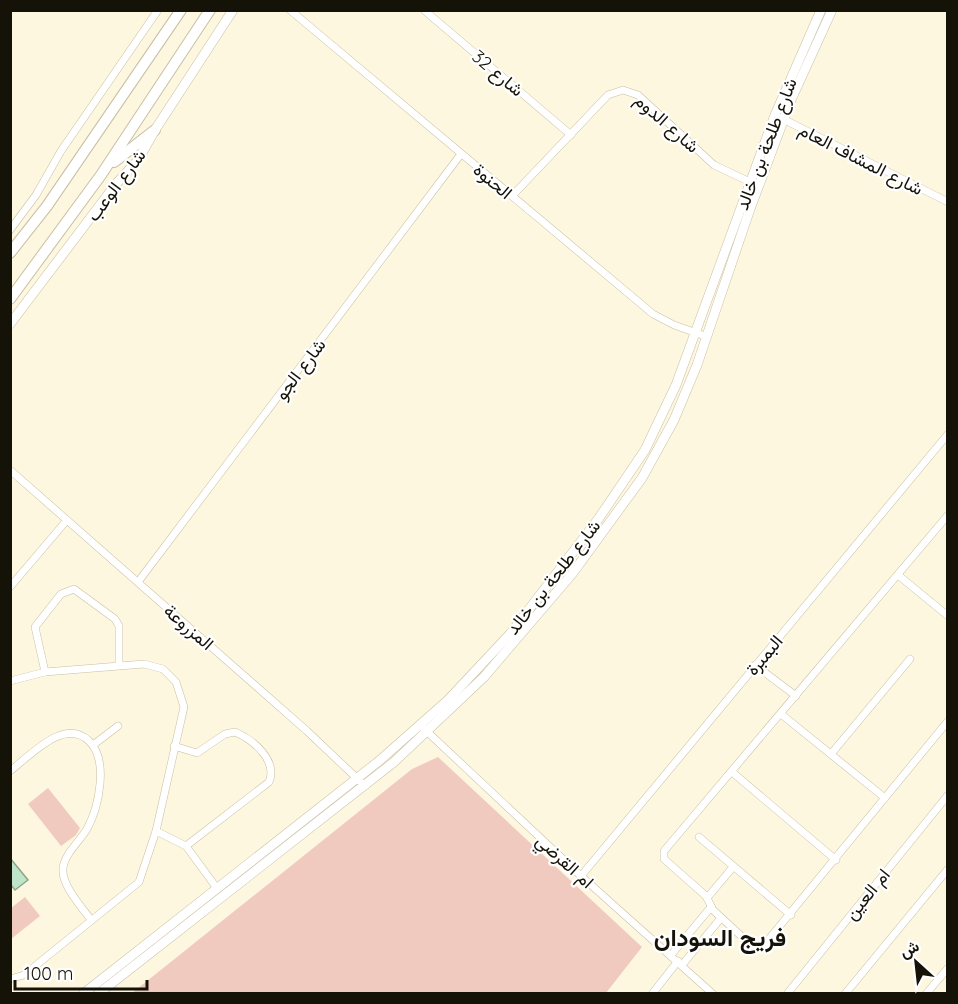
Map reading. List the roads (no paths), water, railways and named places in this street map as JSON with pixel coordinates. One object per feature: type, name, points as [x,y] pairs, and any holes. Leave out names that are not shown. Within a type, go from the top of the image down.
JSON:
[{"type":"main road","points":[[172,25],[173,10]]},
{"type":"main road","points":[[10,253],[47,206],[181,10]]},
{"type":"main road","name":"شارع الوعب","points":[[10,299],[101,175],[210,10]]},
{"type":"main road","points":[[101,175],[155,130]]},
{"type":"street","points":[[10,230],[41,188],[60,151],[158,10]]},
{"type":"street","name":"شارع الوعب","points":[[10,324],[116,184],[138,160],[233,10]]},
{"type":"street","name":"الحنوة","points":[[290,10],[653,314],[674,326],[705,336]]},
{"type":"street","name":"شارع 32","points":[[424,10],[572,135]]},
{"type":"street","name":"شارع طلحة بن خالد","points":[[83,993],[216,887],[472,690],[519,639],[572,574],[623,506],[674,420],[697,365],[780,117],[821,10]]},
{"type":"street","name":"شارع طلحة بن خالد","points":[[98,993],[365,786],[423,729],[510,634],[622,487],[664,411],[750,182],[832,10]]},
{"type":"street","name":"شارع الدوم","points":[[512,196],[608,95],[615,91],[631,91],[714,165],[750,182]]},
{"type":"street","name":"شارع المشاف العام","points":[[780,117],[948,202]]},
{"type":"street","name":"شارع الجو","points":[[138,582],[461,154]]},
{"type":"street","name":"البمبرة","points":[[581,876],[948,434]]},
{"type":"street","name":"المزروعة","points":[[10,470],[358,777],[365,786]]},
{"type":"street","points":[[947,515],[663,854],[666,861],[707,898],[720,918],[752,946],[759,947],[766,943],[791,915],[948,722]]},
{"type":"street","points":[[10,587],[68,520]]},
{"type":"street","points":[[898,575],[948,616]]},
{"type":"street","points":[[45,672],[35,627],[61,594],[74,589],[115,619],[119,626],[119,665]]},
{"type":"street","points":[[831,754],[910,659]]},
{"type":"street","points":[[10,681],[45,672],[119,665],[155,666],[176,682],[184,706],[156,831],[139,882],[24,975],[10,979]]},
{"type":"street","points":[[756,665],[796,696]]},
{"type":"street","points":[[781,714],[885,798]]},
{"type":"street","points":[[93,745],[118,726]]},
{"type":"street","name":"ام القرضي","points":[[423,729],[581,876],[713,993]]},
{"type":"street","points":[[174,746],[197,753],[225,734],[235,732],[267,758],[272,767],[269,782],[186,846]]},
{"type":"street","points":[[10,771],[60,735],[77,734],[93,745],[100,758],[102,773],[88,827],[66,859],[63,871],[66,882],[91,920]]},
{"type":"street","points":[[732,772],[836,860]]},
{"type":"street","name":"ام العين","points":[[787,993],[948,795]]},
{"type":"street","points":[[156,831],[186,846],[216,887]]},
{"type":"street","points":[[699,837],[791,915]]},
{"type":"street","points":[[707,898],[733,867]]},
{"type":"street","points":[[846,993],[948,869]]},
{"type":"street","points":[[671,954],[711,907]]},
{"type":"street","points":[[652,993],[720,918]]},
{"type":"street","points":[[927,993],[948,968]]},
{"type":"district","name":"فريج السودان","points":[[720,937]]}]
